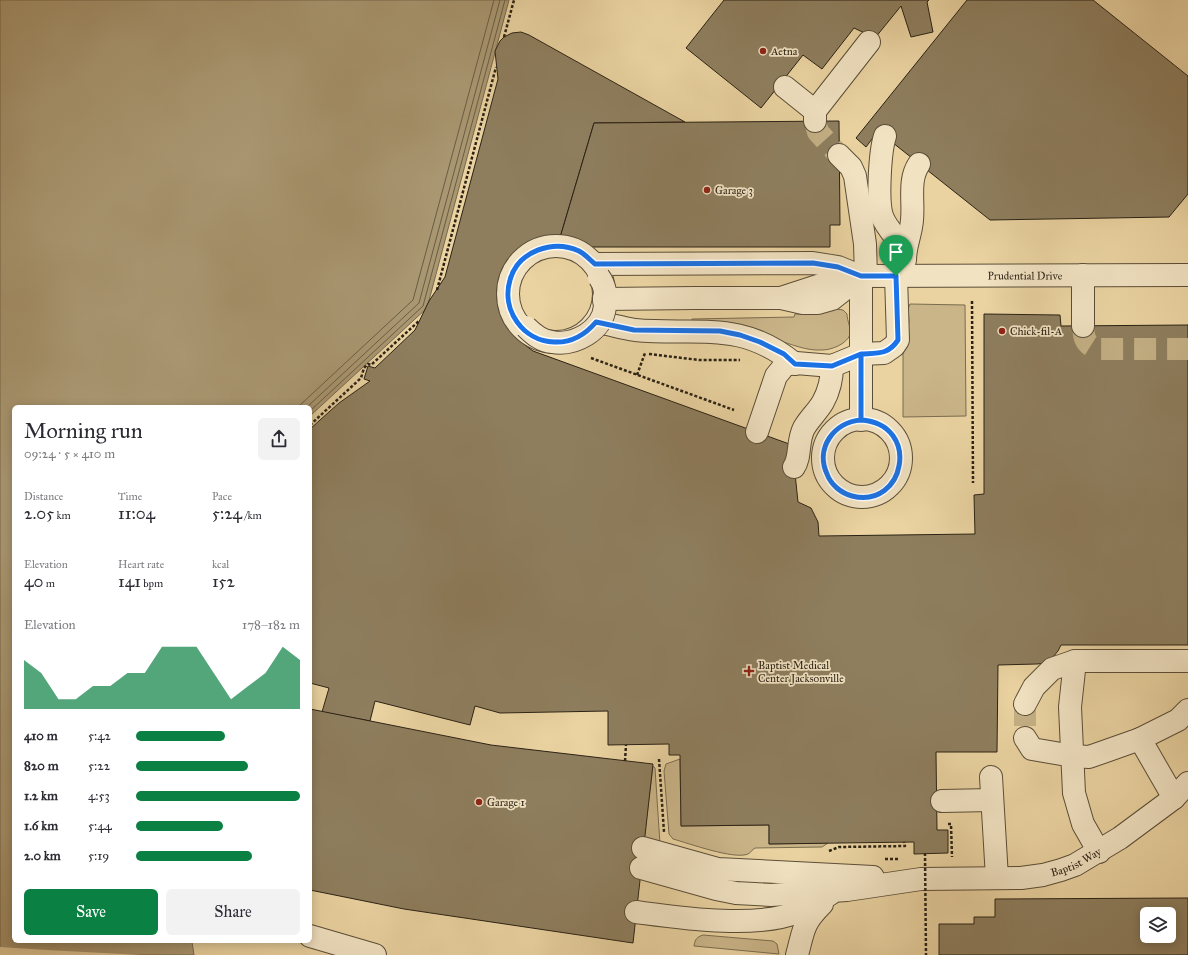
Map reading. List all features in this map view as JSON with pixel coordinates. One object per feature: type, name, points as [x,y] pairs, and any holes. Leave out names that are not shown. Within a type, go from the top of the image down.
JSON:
[{"type":"street","points":[[785,87],[815,116],[869,42]]},
{"type":"street","points":[[757,432],[776,376],[785,365],[795,364],[832,366],[861,354],[884,353],[894,346],[898,340],[901,276],[900,243],[893,159],[890,141]]},
{"type":"street","points":[[839,155],[850,167],[855,176],[865,244],[861,354],[861,420]]},
{"type":"street","points":[[900,243],[910,236],[913,179],[915,170],[919,164]]},
{"type":"street","points":[[562,246],[590,256],[600,272],[605,287],[605,302],[596,322],[590,329],[578,338],[563,342],[548,342],[534,337],[520,327],[511,313],[508,296],[510,280],[517,265],[530,253],[546,247],[562,246]]},
{"type":"street","points":[[590,256],[605,292],[605,306],[600,320],[591,331],[579,340],[565,343],[550,342],[537,337],[526,327],[518,315],[516,300],[517,285],[524,272],[535,262],[549,255],[564,254],[578,258],[590,256],[813,263],[838,267],[864,276]]},
{"type":"street","name":"Prudential Drive","points":[[864,276],[1188,275]]},
{"type":"street","points":[[604,299],[781,298],[830,282],[864,276]]},
{"type":"street","points":[[1083,276],[1083,326]]},
{"type":"street","points":[[596,322],[634,330],[720,331],[740,335],[760,342],[784,354],[795,364]]},
{"type":"street","points":[[794,467],[797,462],[799,442],[804,428],[823,402],[832,380],[832,366]]},
{"type":"street","points":[[1025,704],[1034,688],[1052,669],[1075,661],[1188,661]]},
{"type":"street","points":[[1075,661],[1070,707],[1074,793],[1085,830],[1099,852]]},
{"type":"street","points":[[1025,738],[1032,749],[1088,757],[1140,740],[1178,720],[1188,710]]},
{"type":"street","points":[[1140,740],[1183,794]]},
{"type":"street","points":[[991,777],[997,878]]},
{"type":"street","name":"Baptist Way","points":[[921,869],[962,879],[1026,877],[1052,873],[1075,865],[1099,852],[1183,794]]},
{"type":"street","points":[[942,801],[992,800]]},
{"type":"street","points":[[642,858],[718,869],[921,869],[871,887],[771,895],[736,893],[716,889],[642,858]]},
{"type":"street","points":[[636,912],[690,919],[768,919],[799,912],[834,891]]},
{"type":"street","points":[[796,955],[803,928],[808,920],[834,891]]},
{"type":"street","points":[[312,937],[375,955]]},
{"type":"path","points":[[504,37],[514,0]]},
{"type":"path","points":[[437,290],[496,67]]},
{"type":"path","points":[[972,301],[973,483]]},
{"type":"path","points":[[312,423],[361,378],[364,368],[368,364],[371,365],[419,321]]},
{"type":"path","points":[[637,375],[646,346]]},
{"type":"path","points":[[640,352],[680,359],[720,361],[746,359]]},
{"type":"path","points":[[626,745],[626,761]]},
{"type":"path","points":[[659,759],[664,839]]},
{"type":"path","points":[[946,824],[951,824],[952,858]]},
{"type":"path","points":[[823,851],[831,851],[839,847],[905,846],[904,842]]},
{"type":"path","points":[[926,854],[926,955]]},
{"type":"path","points":[[921,869],[929,858]]},
{"type":"path","points":[[883,859],[906,859]]},
{"type":"shaded area","points":[[910,304],[965,305],[966,416],[903,417],[903,348],[909,322],[908,309]]},
{"type":"shaded area","points":[[836,309],[843,310],[847,314],[850,335],[842,344],[826,350],[804,348],[756,334],[692,321],[692,319],[794,317],[795,314],[808,314]]},
{"type":"shaded area","points":[[680,759],[681,826],[769,825],[769,844],[828,843],[822,847],[755,848],[748,854],[732,855],[673,839],[669,834],[664,771],[666,764]]},
{"type":"shaded area","points":[[653,766],[655,768],[660,844],[644,838]]},
{"type":"shaded area","points":[[703,935],[773,941],[777,944],[779,954],[694,946],[697,939]]},
{"type":"water","points":[[0,0],[509,0],[427,308],[312,414],[312,405],[12,405],[12,943],[192,943],[194,955],[0,955]]},
{"type":"pier","points":[[0,947],[47,950],[141,955],[0,955]]},
{"type":"building","name":"Aetna","points":[[724,0],[929,0],[927,2],[933,32],[911,37],[901,6],[875,38],[854,28],[822,69],[803,55],[761,108],[686,48]]},
{"type":"building","points":[[967,0],[1093,0],[1188,76],[1188,194],[1169,217],[990,220],[878,131],[866,147],[856,138]]},
{"type":"building","points":[[521,32],[529,35],[685,122],[594,123],[559,241],[548,243],[528,251],[518,260],[509,272],[504,289],[503,305],[507,322],[525,345],[533,351],[792,445],[798,502],[811,508],[818,522],[819,536],[975,534],[974,495],[984,494],[984,314],[1060,315],[1061,326],[1188,325],[1188,645],[1061,645],[1052,658],[1045,663],[998,665],[997,752],[936,752],[937,830],[948,830],[948,853],[914,854],[914,842],[769,844],[769,825],[681,826],[680,755],[669,755],[669,744],[608,745],[608,711],[500,713],[475,706],[470,725],[375,701],[370,721],[322,712],[329,688],[312,684],[312,427],[339,403],[370,381],[364,379],[368,366],[375,368],[415,330],[429,301],[445,277],[498,79],[495,51],[500,41],[512,33]]},
{"type":"building","name":"Garage 3","points":[[839,121],[840,225],[830,225],[830,247],[582,247],[579,244],[559,241],[594,123]]},
{"type":"building","name":"Garage 1","points":[[312,709],[491,745],[653,764],[633,943],[404,909],[312,890]]},
{"type":"building","points":[[1188,898],[1188,955],[939,955],[939,924],[974,924],[974,917],[995,917],[995,899]]},
{"type":"tunnel","points":[[815,121],[818,132],[839,155]]},
{"type":"tunnel","points":[[1083,326],[1086,341],[1091,346],[1099,349],[1188,349]]},
{"type":"tunnel","points":[[1025,704],[1025,738]]},
{"type":"place","name":"Aetna","points":[[763,51]]},
{"type":"place","name":"Garage 3","points":[[707,190]]},
{"type":"place","name":"Chick-fil-A","points":[[1002,331]]},
{"type":"place","name":"Baptist Medical Center Jacksonville","points":[[749,671]]},
{"type":"place","name":"Garage 1","points":[[479,802]]},
{"type":"route","points":[[896,276],[861,276],[846,269],[813,263],[595,264],[578,251],[562,246],[546,247],[530,253],[517,265],[510,280],[508,296],[511,313],[520,327],[534,337],[548,342],[563,342],[578,338],[590,329],[596,322],[634,330],[720,331],[740,335],[760,342],[784,354],[795,364],[832,366],[861,354],[861,387],[861,420],[873,421],[888,430],[898,445],[901,457],[899,469],[894,481],[885,490],[879,493],[861,497],[848,495],[833,484],[824,467],[823,455],[826,443],[833,432],[843,424],[855,420],[861,420],[861,387],[861,354],[884,353],[894,346],[898,340],[896,276]]}]
